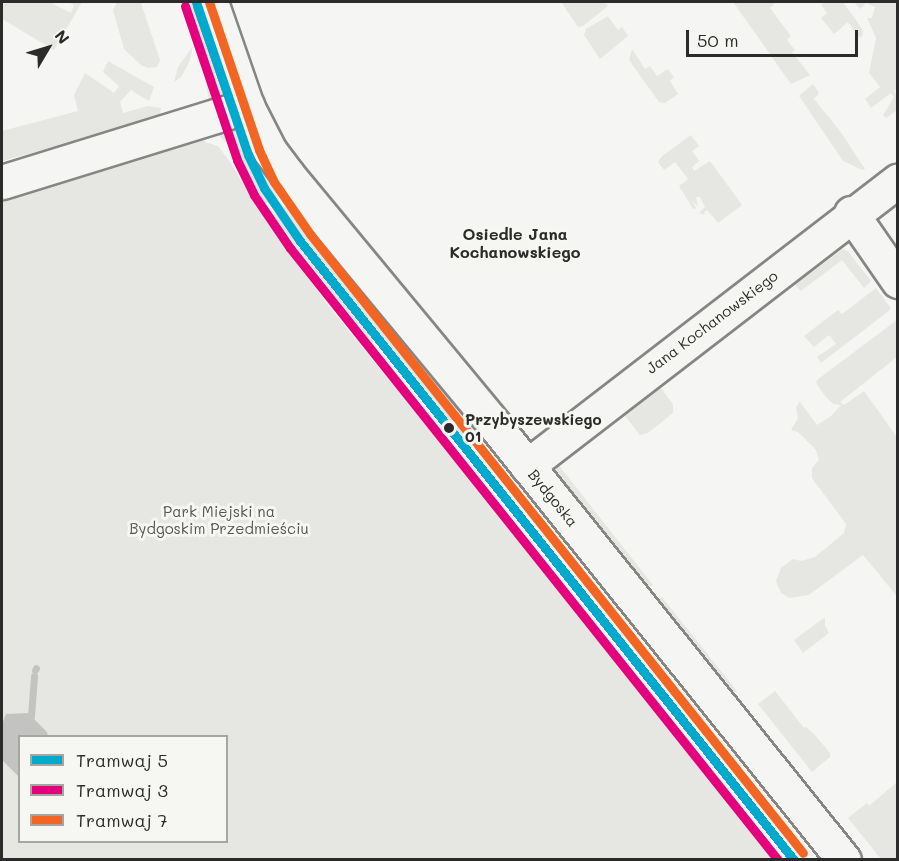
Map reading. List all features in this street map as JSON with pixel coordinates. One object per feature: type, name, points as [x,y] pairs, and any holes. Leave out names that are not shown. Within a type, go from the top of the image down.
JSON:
[{"type":"street","name":"Bydgoska","points":[[211,2],[247,106],[270,151],[844,860]]},
{"type":"street","points":[[2,182],[247,106]]},
{"type":"street","name":"Jana Kochanowskiego","points":[[527,466],[897,180]]},
{"type":"street","points":[[851,214],[897,281]]},
{"type":"green space","points":[[2,2],[50,2],[71,13],[74,5],[68,2],[82,2],[54,50],[2,19]]},
{"type":"green space","points":[[117,2],[141,3],[160,60],[157,67],[148,68],[141,65],[124,49],[113,10]]},
{"type":"green space","points":[[186,2],[192,2],[224,100],[210,108],[200,47]]},
{"type":"green space","points":[[561,2],[605,2],[608,6],[583,26],[578,27]]},
{"type":"green space","points":[[733,2],[773,2],[770,8],[791,36],[787,40],[795,50],[792,52],[810,75],[791,84]]},
{"type":"green space","points":[[825,2],[843,2],[863,30],[862,36],[860,38],[848,22],[834,34],[821,18],[827,13],[821,5]]},
{"type":"green space","points":[[854,2],[897,2],[898,88],[894,91],[897,96],[897,110],[886,118],[883,115],[894,97],[891,93],[871,108],[865,99],[880,87],[869,73],[876,38],[867,18],[872,18],[875,7],[866,3],[860,9]]},
{"type":"green space","points":[[608,16],[618,30],[622,27],[628,36],[600,59],[584,35],[586,29]]},
{"type":"green space","points":[[193,46],[189,63],[181,77],[174,82],[178,67]]},
{"type":"green space","points":[[632,49],[645,69],[650,66],[657,76],[668,69],[674,77],[670,81],[678,94],[665,103],[659,102],[629,60]]},
{"type":"green space","points":[[108,61],[154,87],[149,101],[131,90],[120,102],[123,113],[148,106],[161,108],[159,119],[2,161],[2,131],[78,111],[74,95],[85,73],[114,93],[119,86],[103,72]]},
{"type":"green space","points":[[813,84],[819,93],[814,99],[840,131],[865,169],[862,170],[843,161],[799,96]]},
{"type":"green space","points":[[232,125],[253,176],[268,202],[265,205],[235,151],[216,133]]},
{"type":"green space","points":[[241,126],[288,187],[275,198],[259,170]]},
{"type":"green space","name":"Park Miejski na Bydgoskim Przedmieściu","points":[[202,133],[205,142],[218,146],[230,162],[251,197],[327,304],[779,859],[2,859],[2,186]]},
{"type":"green space","points":[[691,135],[699,146],[692,151],[699,161],[692,167],[694,171],[710,161],[742,205],[718,223],[707,210],[704,212],[705,215],[699,213],[705,207],[700,197],[696,197],[698,207],[692,200],[696,208],[693,209],[679,186],[688,179],[675,162],[664,170],[658,162],[661,157]]},
{"type":"green space","points":[[291,203],[484,430],[466,444],[380,337],[372,343],[274,215]]},
{"type":"green space","points":[[843,249],[848,251],[871,281],[864,288],[842,260],[801,291],[795,285]]},
{"type":"green space","points":[[876,288],[890,310],[821,363],[817,357],[836,344],[829,335],[814,347],[804,336],[838,310],[842,314]]},
{"type":"green space","points":[[897,320],[897,357],[840,402],[844,405],[864,391],[897,437],[897,594],[863,555],[809,595],[789,598],[781,593],[776,581],[781,568],[793,559],[801,561],[815,557],[844,533],[846,524],[812,478],[812,468],[819,460],[816,450],[798,432],[791,430],[798,418],[796,407],[800,402],[817,425],[831,416],[841,405],[833,404],[825,396],[816,383],[817,380]]},
{"type":"green space","points":[[661,388],[673,404],[673,413],[648,433],[640,435],[625,416]]},
{"type":"green space","points":[[557,463],[653,585],[646,589],[559,481],[556,474]]},
{"type":"green space","points":[[662,597],[737,691],[732,695],[656,601]]},
{"type":"green space","points":[[825,617],[825,625],[829,633],[803,653],[794,640]]},
{"type":"green space","points":[[775,691],[804,728],[806,727],[815,735],[830,753],[830,757],[812,772],[758,704]]},
{"type":"green space","points":[[897,782],[897,859],[881,859],[848,818],[867,803],[869,806]]},
{"type":"shaded area","points":[[28,713],[48,735],[18,735],[18,776],[2,760],[2,724],[6,714]]},
{"type":"waterway","points":[[31,716],[34,676]]},
{"type":"tram line","name":"5","points":[[196,2],[248,155],[264,188],[300,241],[794,860]]},
{"type":"tram line","name":"7","points":[[209,2],[259,150],[274,182],[310,234],[803,853]]},
{"type":"tram line","name":"3","points":[[185,6],[237,160],[254,195],[290,248],[778,860]]},
{"type":"place","name":"Przybyszewskiego 01","points":[[449,428]]},
{"type":"district","name":"Osiedle Jana Kochanowskiego","points":[[515,243]]}]
